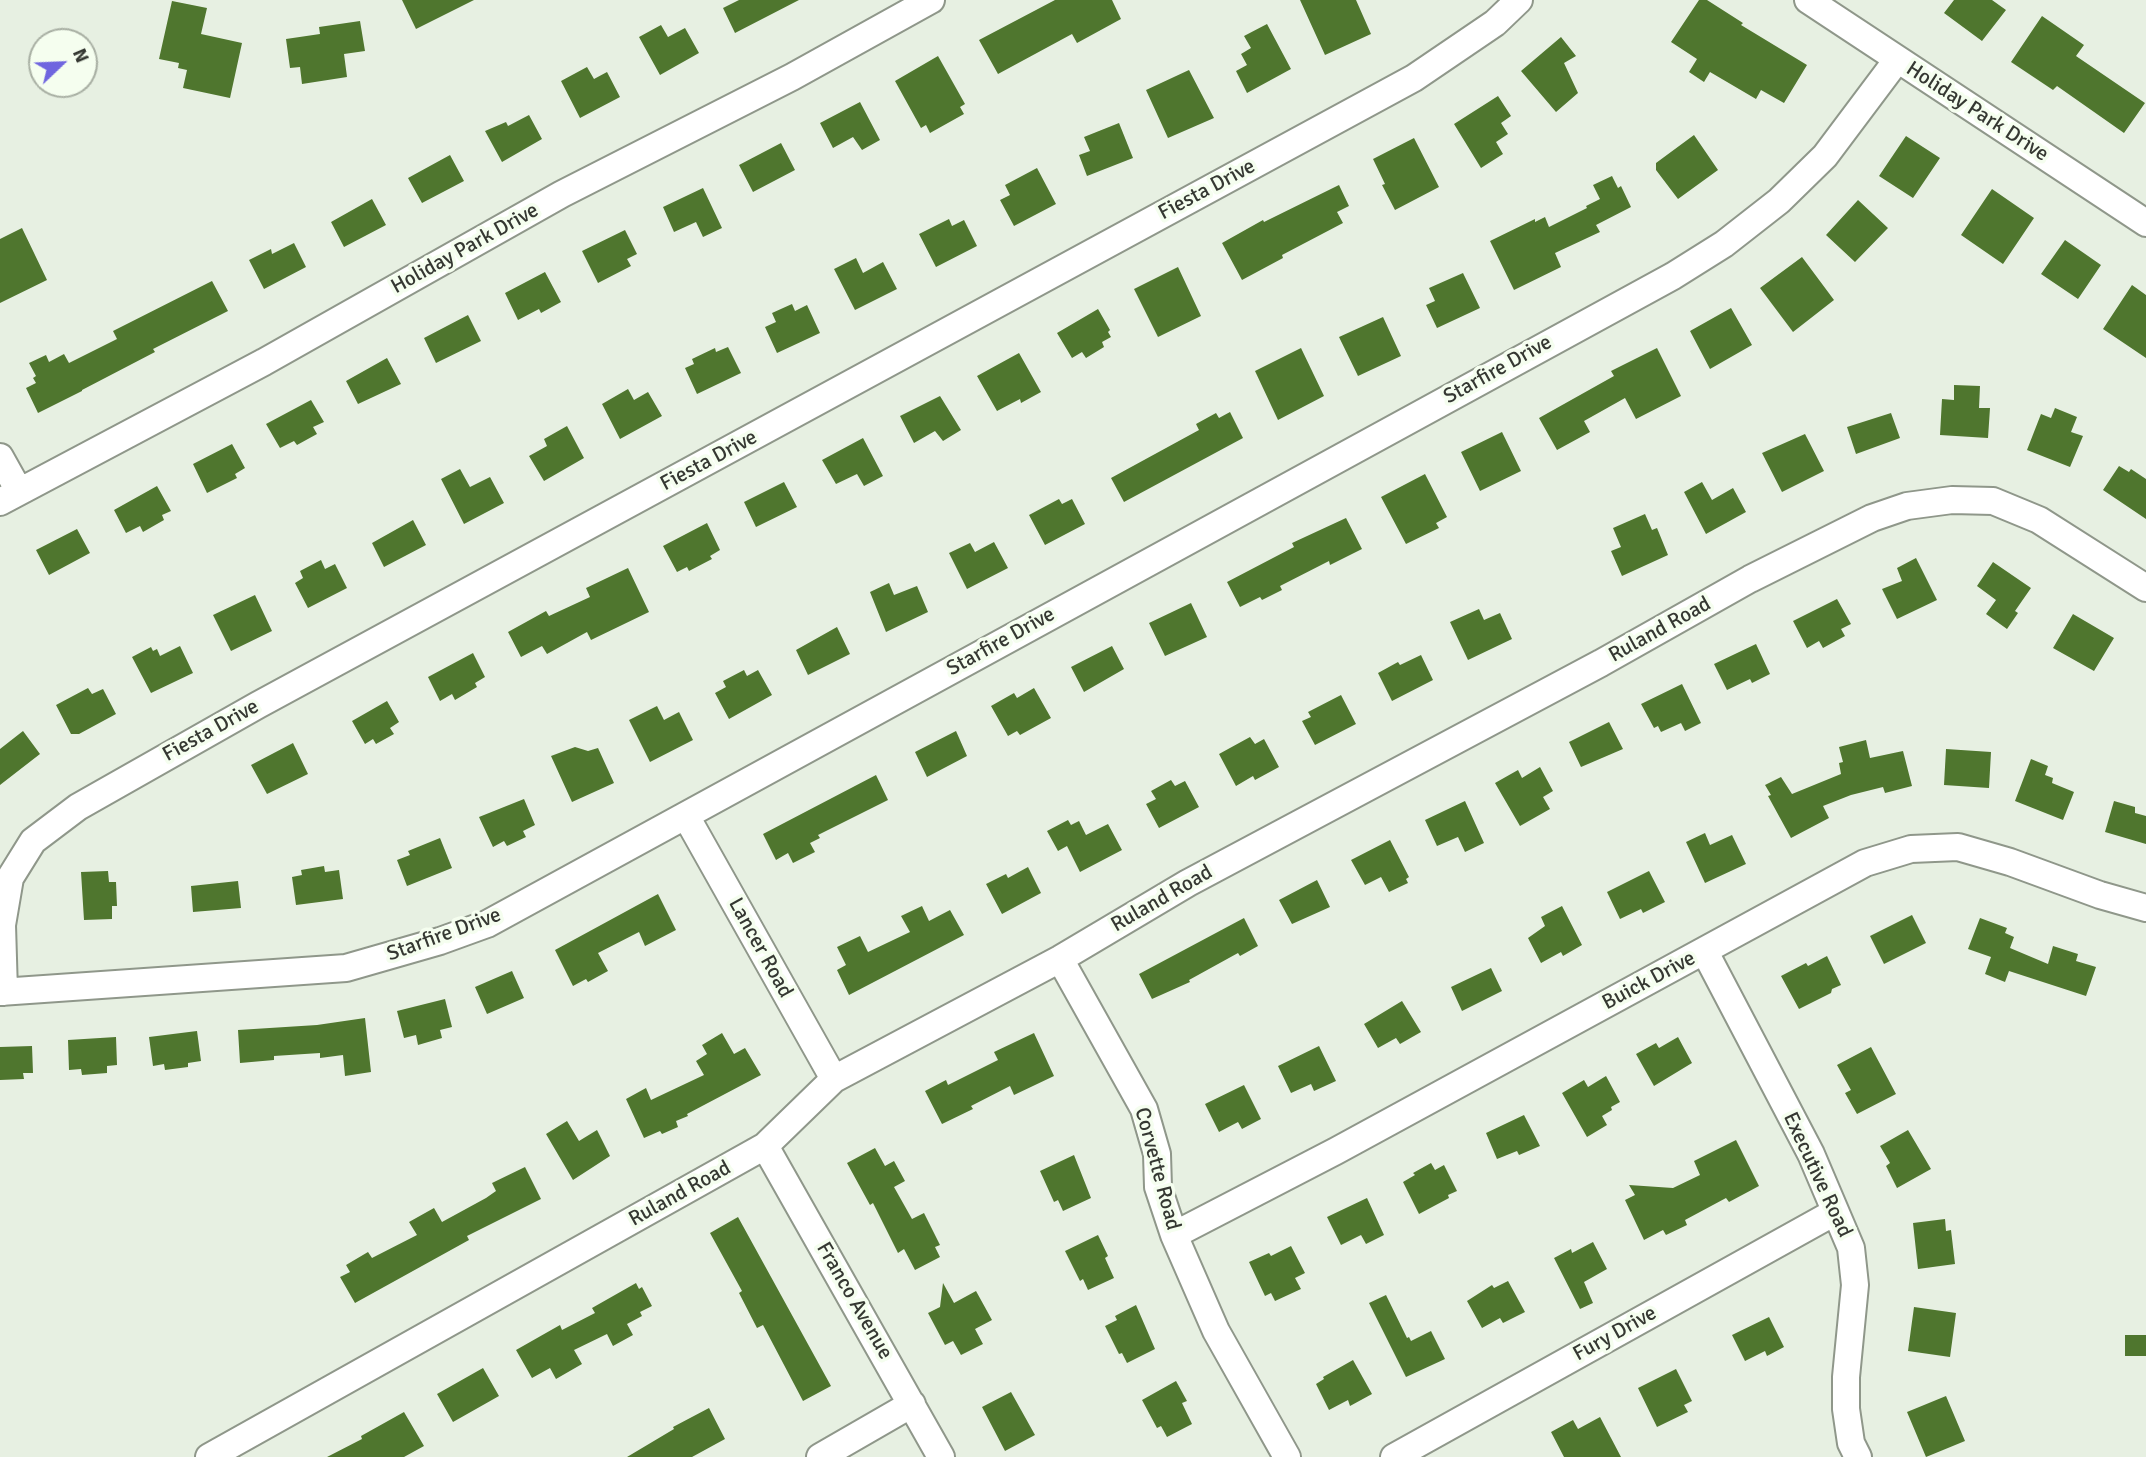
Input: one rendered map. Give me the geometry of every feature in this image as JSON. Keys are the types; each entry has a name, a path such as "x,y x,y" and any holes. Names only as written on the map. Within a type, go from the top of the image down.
{"street":[{"name":"Holiday Park Drive","path":"10,496 264,362 562,194 792,77 931,0"},
{"name":"Fiesta Drive","path":"2,992 2,925 10,878 33,841 78,807 246,712 1414,78 1495,23 1519,0"},
{"name":"Holiday Park Drive","path":"1808,0 2146,223"},
{"name":"Starfire Drive","path":"2,992 346,968 440,941 487,924 1673,276 1724,244 1779,201 1825,156 1897,60"},
{"path":"0,457 10,496"},
{"name":"Ruland Road","path":"209,1457 765,1146 834,1079 1059,959 1212,870 1601,663 1750,579 1872,517 1907,506 1952,500 1993,501 2039,520 2146,588"},
{"name":"Lancer Road","path":"686,816 834,1079"},
{"name":"Buick Drive","path":"1174,1235 1336,1151 1865,863 1911,849 1958,847 2146,908"},
{"name":"Executive Road","path":"1705,952 1811,1154 1851,1248 1854,1284 1846,1409 1851,1443 1858,1457"},
{"name":"Corvette Road","path":"1059,959 1143,1109 1157,1154 1158,1187 1174,1235 1216,1331 1287,1457"},
{"name":"Franco Avenue","path":"765,1146 942,1457"},
{"name":"Fury Drive","path":"1394,1457 1835,1212"},
{"path":"820,1457 912,1404"}],"building":[{"path":"402,0 474,0 416,29"},
{"path":"739,0 799,0 735,33 723,8"},
{"path":"1055,0 1112,0 1121,19 1077,43 1072,34 998,74 979,40"},
{"path":"1300,0 1356,0 1371,34 1325,55"},
{"path":"1699,0 1707,0 1743,23 1741,25 1807,65 1784,103 1761,90 1756,99 1710,72 1704,82 1689,72 1697,59 1671,42"},
{"path":"1954,0 1992,0 2006,10 1982,41 1944,13"},
{"path":"172,1 207,8 201,34 242,43 230,98 183,88 187,70 178,68 179,63 159,59"},
{"path":"2042,16 2084,45 2076,56 2145,103 2124,133 2057,86 2053,90 2011,62"},
{"path":"360,21 365,51 344,54 347,77 302,84 300,67 290,68 286,39 320,34 319,27"},
{"path":"1267,24 1291,69 1247,93 1236,71 1247,65 1241,54 1251,48 1244,36"},
{"path":"661,25 668,37 685,28 699,53 660,75 639,37"},
{"path":"1561,37 1576,56 1564,63 1578,93 1556,112 1521,71"},
{"path":"938,56 965,104 960,107 964,114 930,133 926,125 921,128 895,81"},
{"path":"587,67 594,79 607,72 620,97 580,118 561,81"},
{"path":"1189,70 1214,118 1168,138 1146,90"},
{"path":"1498,96 1511,116 1501,123 1508,134 1496,142 1503,154 1481,168 1454,124"},
{"path":"860,102 880,140 862,150 853,137 833,148 820,123"},
{"path":"529,115 542,139 502,162 485,131 506,122 508,126"},
{"path":"1119,123 1133,158 1087,176 1079,155 1090,151 1084,137"},
{"path":"1694,135 1718,170 1678,199 1656,170 1656,163"},
{"path":"1906,136 1940,158 1913,198 1879,176"},
{"path":"1414,138 1439,187 1395,210 1373,159"},
{"path":"781,143 795,170 753,192 739,165"},
{"path":"450,155 464,181 422,203 408,178"},
{"path":"1037,168 1056,204 1014,226 1000,200 1010,195 1005,185"},
{"path":"1612,176 1618,188 1621,186 1631,207 1596,225 1600,232 1555,253 1561,267 1514,290 1490,241 1535,219 1535,222 1545,217 1549,227 1587,208 1586,206 1600,199 1593,185"},
{"path":"1339,185 1349,206 1337,212 1343,223 1282,255 1283,258 1242,280 1222,243 1263,220 1264,222"},
{"path":"703,188 722,228 703,237 696,222 674,232 663,207"},
{"path":"1992,189 2034,218 2003,264 1961,235"},
{"path":"372,199 386,225 344,247 331,222"},
{"path":"1858,200 1888,228 1855,262 1826,235"},
{"path":"949,219 952,226 964,220 977,246 936,267 919,234"},
{"path":"22,228 47,280 0,303 0,239"},
{"path":"625,230 637,254 627,259 631,266 598,283 582,251"},
{"path":"2065,240 2101,265 2078,299 2041,274"},
{"path":"294,243 306,267 264,289 249,260 271,249 272,254"},
{"path":"1802,257 1834,300 1793,332 1760,288"},
{"path":"856,258 863,273 883,262 897,289 855,310 834,269"},
{"path":"1178,267 1201,316 1158,337 1134,289"},
{"path":"545,272 561,302 541,313 539,309 518,320 505,293"},
{"path":"1463,273 1480,308 1437,328 1426,305 1435,301 1429,288"},
{"path":"212,281 228,311 38,413 26,388 36,383 33,378 36,376 29,363 46,355 49,362 64,354 69,363 117,339 113,331"},
{"path":"2132,285 2146,295 2146,358 2103,329"},
{"path":"792,304 795,311 807,305 820,333 777,353 765,327 776,322 772,313"},
{"path":"1731,308 1752,345 1710,369 1690,331"},
{"path":"1098,309 1111,337 1102,342 1104,347 1086,358 1082,352 1072,358 1057,333"},
{"path":"468,315 481,341 436,363 424,338"},
{"path":"1383,317 1401,356 1358,376 1339,337"},
{"path":"728,347 741,373 697,394 685,368 694,364 692,359 715,348 716,352"},
{"path":"1301,348 1324,396 1278,420 1255,371"},
{"path":"1657,348 1681,396 1636,419 1625,398 1584,421 1590,432 1557,450 1539,418 1614,376 1611,371"},
{"path":"1019,353 1041,392 1021,403 1020,399 997,411 977,376"},
{"path":"387,358 401,384 358,404 346,381"},
{"path":"1954,385 1980,386 1979,408 1990,408 1988,438 1940,435 1942,399 1954,400"},
{"path":"628,389 634,400 648,392 662,416 620,439 602,404"},
{"path":"940,396 961,430 943,441 935,431 914,443 900,416"},
{"path":"311,400 324,422 313,427 317,434 297,445 294,441 280,448 266,424"},
{"path":"2055,408 2077,417 2071,432 2083,436 2070,467 2027,450 2041,414 2051,418"},
{"path":"1230,412 1243,438 1124,502 1111,478 1199,430 1196,424 1216,413 1219,418"},
{"path":"1891,413 1900,438 1856,454 1847,427"},
{"path":"567,426 584,458 544,481 529,456 547,446 544,439"},
{"path":"1502,432 1521,471 1480,491 1461,452"},
{"path":"1805,434 1824,471 1782,492 1762,453"},
{"path":"863,438 883,476 864,486 857,474 836,484 822,460"},
{"path":"232,444 245,468 235,474 237,478 207,493 193,464"},
{"path":"2119,466 2129,472 2131,469 2146,479 2146,519 2103,490"},
{"path":"460,469 470,487 490,477 504,503 464,524 441,479"},
{"path":"1425,474 1447,517 1436,523 1439,528 1406,544 1381,497"},
{"path":"784,482 797,507 756,527 744,502"},
{"path":"1702,482 1712,500 1733,488 1746,512 1706,534 1684,492"},
{"path":"157,486 171,511 162,515 164,520 143,532 140,526 126,533 114,510"},
{"path":"1059,499 1062,504 1072,499 1085,524 1045,545 1029,515"},
{"path":"1645,514 1652,530 1657,528 1668,555 1622,576 1611,551 1621,547 1613,528"},
{"path":"1346,518 1362,549 1330,565 1329,561 1280,586 1282,590 1240,607 1227,582 1294,547 1292,543"},
{"path":"413,520 426,545 384,567 372,543"},
{"path":"707,523 720,550 710,556 712,559 689,571 687,567 677,572 663,546"},
{"path":"77,529 90,553 49,575 36,550"},
{"path":"994,542 1008,568 967,589 949,553 970,543 975,552"},
{"path":"1916,558 1937,600 1897,619 1882,589 1902,581 1897,568"},
{"path":"321,560 325,569 335,564 347,588 308,608 295,583 303,578 300,571"},
{"path":"1993,562 2031,588 2015,611 2018,613 2007,629 1986,614 1996,600 1977,586"},
{"path":"628,568 649,612 591,640 587,632 547,654 542,646 521,657 508,632 546,611 549,616 590,597 586,588"},
{"path":"889,583 894,595 917,586 928,612 886,632 870,592"},
{"path":"255,595 272,631 231,651 213,615"},
{"path":"1837,599 1851,624 1841,629 1845,636 1823,648 1819,641 1807,648 1793,621"},
{"path":"1191,603 1207,637 1165,656 1149,623"},
{"path":"1479,609 1484,620 1500,613 1512,639 1468,660 1450,622"},
{"path":"2073,614 2114,638 2094,671 2053,648"},
{"path":"837,627 850,654 808,675 796,650"},
{"path":"1756,644 1770,674 1752,683 1750,679 1727,690 1714,664"},
{"path":"180,646 193,673 151,693 132,657 151,647 153,651 157,649 160,656"},
{"path":"1112,646 1124,669 1084,692 1071,667"},
{"path":"473,653 485,677 475,683 477,687 455,700 452,694 440,701 428,677"},
{"path":"1421,655 1433,680 1392,701 1378,673 1398,662 1400,665"},
{"path":"744,670 747,676 758,670 772,695 729,719 715,693 726,687 723,681"},
{"path":"1682,684 1701,723 1685,731 1681,723 1661,732 1658,726 1654,728 1641,704"},
{"path":"88,688 92,694 103,689 116,714 79,734 71,734 56,705"},
{"path":"1034,688 1051,718 1020,735 1017,731 1008,736 991,706 1014,693 1017,698"},
{"path":"1341,695 1356,724 1315,745 1302,721 1311,717 1308,712"},
{"path":"387,701 399,722 390,728 394,734 376,744 373,739 365,744 352,721"},
{"path":"657,706 664,720 679,712 693,740 650,762 629,720"},
{"path":"1609,722 1623,749 1581,767 1569,742"},
{"path":"23,731 40,754 0,785 0,749"},
{"path":"956,731 967,756 927,777 915,752"},
{"path":"1250,737 1255,744 1264,739 1279,767 1255,780 1253,776 1236,786 1219,754"},
{"path":"1866,740 1870,758 1903,751 1912,786 1885,793 1883,787 1823,806 1829,818 1791,838 1768,796 1771,795 1765,785 1781,777 1792,794 1841,774 1839,763 1843,762 1839,747"},
{"path":"293,743 308,774 267,794 251,765"},
{"path":"575,747 588,751 598,748 614,783 572,802 551,756"},
{"path":"1946,749 1991,752 1989,788 1944,785"},
{"path":"2031,759 2048,766 2045,775 2053,778 2052,783 2074,792 2063,820 2015,801"},
{"path":"1540,767 1553,791 1543,797 1550,809 1520,826 1495,783 1518,770 1522,778"},
{"path":"876,775 888,800 818,835 820,838 810,843 815,852 793,863 788,853 776,860 763,834"},
{"path":"1171,780 1175,786 1185,781 1199,807 1159,828 1146,804 1156,799 1151,791"},
{"path":"524,799 535,825 523,831 526,837 507,846 504,841 493,847 479,817"},
{"path":"1465,801 1484,843 1465,852 1458,837 1437,846 1425,820"},
{"path":"2114,801 2135,807 2135,813 2146,816 2146,844 2105,832"},
{"path":"1068,820 1071,825 1079,821 1086,835 1108,824 1122,850 1080,872 1067,846 1058,851 1047,831"},
{"path":"1705,833 1710,845 1732,835 1746,864 1705,883 1686,842"},
{"path":"440,838 452,868 407,886 397,860 410,855 408,851"},
{"path":"1390,840 1409,877 1406,879 1408,883 1389,892 1381,877 1365,885 1351,860"},
{"path":"324,866 325,872 339,870 343,899 296,905 292,877 302,875 301,870"},
{"path":"1028,867 1041,893 1002,914 986,884 1006,874 1008,878"},
{"path":"108,871 109,882 116,882 117,906 112,906 112,919 84,920 81,872"},
{"path":"1649,871 1665,902 1643,913 1641,909 1620,919 1607,892"},
{"path":"1317,880 1330,907 1292,924 1279,900"},
{"path":"238,881 241,908 193,912 191,886"},
{"path":"658,894 676,930 645,946 639,932 598,953 608,971 588,982 586,979 573,986 555,950"},
{"path":"922,906 929,921 950,910 964,935 849,995 837,970 846,965 837,947 860,936 868,952 910,932 901,916"},
{"path":"1562,906 1582,945 1563,956 1561,952 1541,963 1528,938 1545,926 1541,917"},
{"path":"1912,915 1926,943 1884,964 1870,936"},
{"path":"1244,918 1258,946 1240,956 1238,953 1189,980 1190,982 1152,999 1139,974"},
{"path":"1980,918 2007,928 2005,933 2014,937 2010,948 2048,964 2053,946 2078,954 2076,961 2096,967 2086,996 2009,971 2005,982 1985,974 1991,957 1968,949"},
{"path":"1827,956 1841,985 1799,1009 1781,976"},
{"path":"1491,968 1502,991 1462,1011 1451,987"},
{"path":"512,971 524,998 487,1014 475,987"},
{"path":"445,999 452,1027 440,1030 442,1038 418,1045 416,1035 404,1038 397,1011"},
{"path":"1402,1001 1421,1032 1400,1044 1396,1038 1378,1048 1364,1024"},
{"path":"365,1018 371,1072 345,1076 343,1055 320,1058 320,1053 274,1056 274,1060 240,1063 238,1030 317,1025"},
{"path":"197,1031 201,1061 188,1063 188,1067 165,1070 164,1064 153,1066 149,1037"},
{"path":"722,1033 734,1054 745,1048 761,1075 687,1114 688,1116 676,1121 678,1127 644,1138 626,1099 646,1088 651,1100 704,1075 696,1061 707,1054 702,1045"},
{"path":"1034,1033 1054,1076 1014,1095 1010,1086 942,1124 925,1091 946,1080 948,1085 998,1060 994,1052"},
{"path":"116,1037 117,1065 107,1066 107,1073 82,1075 81,1069 69,1070 68,1040"},
{"path":"1678,1037 1692,1063 1654,1086 1636,1054 1656,1043 1659,1048"},
{"path":"32,1046 33,1073 23,1073 24,1079 0,1080 0,1047"},
{"path":"1319,1046 1336,1081 1314,1091 1311,1084 1291,1093 1278,1066"},
{"path":"1871,1047 1896,1094 1857,1114 1845,1093 1851,1090 1837,1065"},
{"path":"1606,1076 1620,1102 1602,1116 1607,1125 1587,1137 1562,1093 1584,1080 1588,1087"},
{"path":"1244,1085 1261,1119 1242,1129 1238,1122 1219,1132 1205,1104"},
{"path":"1524,1115 1540,1146 1519,1155 1517,1151 1497,1159 1486,1133"},
{"path":"567,1121 579,1141 597,1130 610,1156 573,1180 546,1134"},
{"path":"1908,1130 1931,1169 1897,1188 1886,1166 1890,1163 1880,1146"},
{"path":"1736,1140 1759,1186 1729,1202 1726,1198 1685,1220 1687,1225 1666,1235 1663,1230 1644,1240 1625,1200 1635,1195 1629,1185 1673,1188 1700,1175 1694,1161"},
{"path":"875,1148 885,1166 894,1161 905,1181 894,1187 912,1219 924,1213 940,1245 935,1247 940,1257 915,1270 904,1249 898,1253 873,1203 870,1205 847,1163"},
{"path":"1074,1155 1091,1198 1063,1211 1058,1200 1054,1202 1040,1171"},
{"path":"1431,1163 1435,1170 1444,1165 1457,1191 1419,1214 1403,1182"},
{"path":"525,1167 541,1199 467,1236 469,1240 355,1303 340,1277 350,1272 346,1265 368,1252 372,1258 417,1235 409,1222 434,1208 442,1222 486,1198 496,1191 492,1183"},
{"path":"1367,1198 1384,1235 1366,1244 1361,1235 1341,1245 1327,1217"},
{"path":"738,1217 831,1386 803,1401 763,1325 757,1328 739,1293 742,1291 710,1233"},
{"path":"1945,1219 1946,1231 1951,1230 1955,1264 1918,1269 1913,1223"},
{"path":"1098,1235 1114,1278 1088,1290 1083,1279 1080,1281 1065,1251"},
{"path":"1593,1242 1607,1269 1584,1282 1593,1303 1580,1309 1554,1258 1571,1249 1572,1253"},
{"path":"1291,1246 1305,1273 1295,1278 1301,1289 1275,1301 1271,1293 1265,1296 1249,1262 1269,1253 1271,1256"},
{"path":"1508,1281 1525,1312 1503,1323 1500,1318 1482,1328 1467,1301 1492,1285 1494,1288"},
{"path":"636,1283 639,1289 642,1287 652,1306 640,1312 642,1316 627,1324 633,1335 613,1346 607,1334 574,1350 582,1364 556,1379 550,1368 532,1378 516,1350 560,1325 562,1330 595,1313 592,1308"},
{"path":"943,1283 954,1303 976,1291 992,1320 975,1329 983,1344 961,1355 953,1341 945,1345 928,1313 940,1307"},
{"path":"1386,1295 1407,1338 1411,1341 1431,1331 1445,1359 1406,1377 1369,1303"},
{"path":"1136,1305 1155,1349 1127,1363 1122,1353 1119,1354 1105,1326 1117,1320 1115,1316"},
{"path":"1914,1307 1956,1313 1950,1357 1908,1351"},
{"path":"1769,1317 1784,1347 1767,1356 1765,1351 1745,1361 1732,1335"},
{"path":"2125,1335 2146,1335 2146,1356 2125,1356"},
{"path":"1353,1360 1372,1394 1350,1406 1348,1400 1329,1410 1316,1384"},
{"path":"483,1368 499,1396 453,1422 437,1394"},
{"path":"1676,1369 1692,1401 1684,1405 1688,1412 1657,1427 1638,1388"},
{"path":"1176,1381 1187,1401 1182,1403 1192,1424 1167,1437 1161,1426 1157,1428 1142,1400"},
{"path":"1011,1392 1035,1435 1005,1451 982,1407"},
{"path":"1946,1396 1965,1441 1926,1457 1907,1412"},
{"path":"709,1408 725,1439 692,1457 627,1457 674,1429 673,1427"},
{"path":"404,1412 424,1446 404,1457 327,1457 362,1439 361,1436"},
{"path":"1600,1417 1621,1457 1564,1457 1551,1432 1573,1420 1578,1429"}]}
